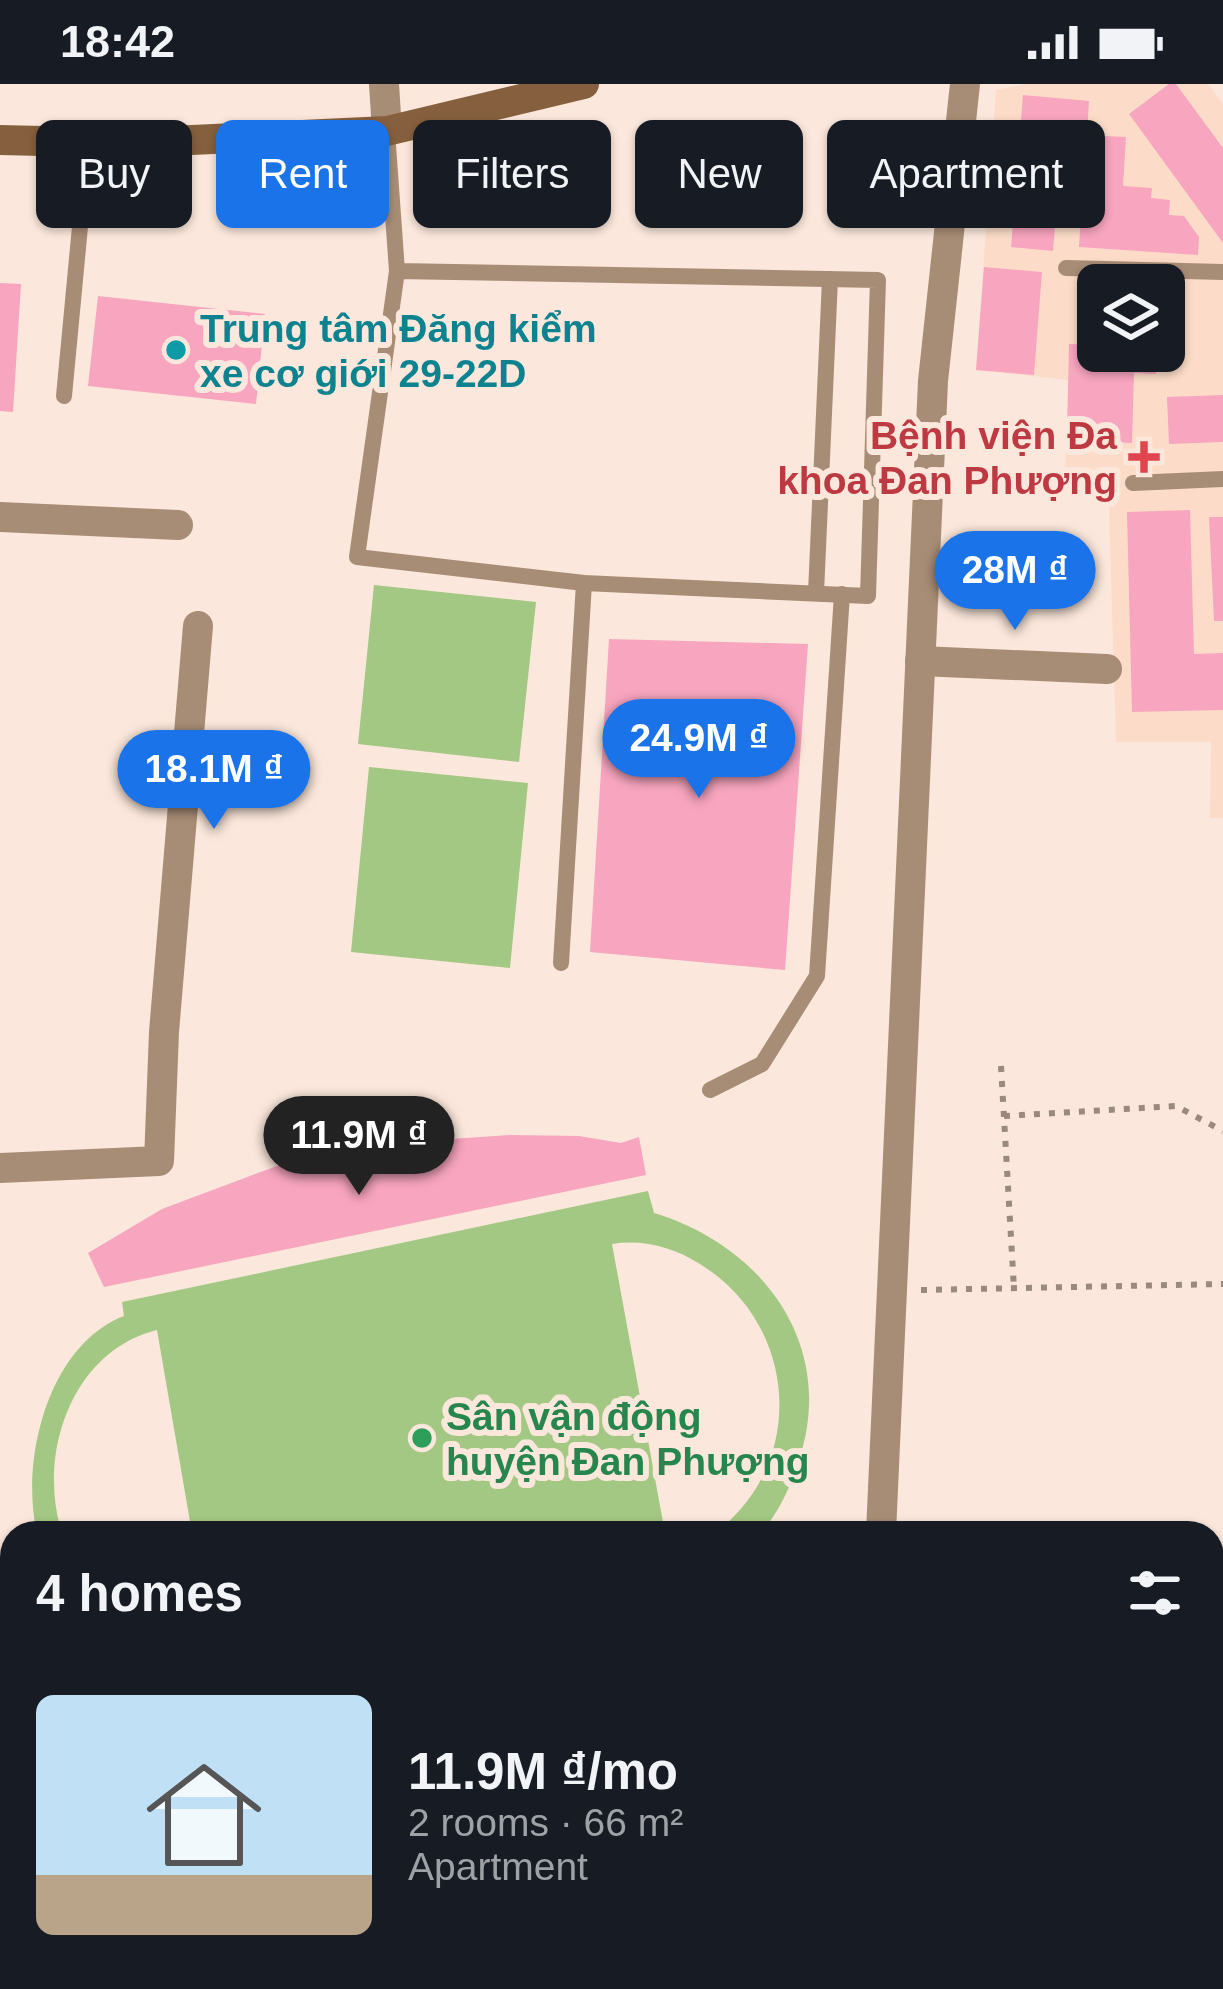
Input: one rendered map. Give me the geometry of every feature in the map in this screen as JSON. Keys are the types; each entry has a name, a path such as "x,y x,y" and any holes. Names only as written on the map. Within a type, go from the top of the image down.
{"main road":[{"path":"389,130 584,84"},
{"path":"0,140 36,141"}],"street":[{"path":"384,84 386,120"},
{"path":"882,1521 933,381 965,84"},
{"path":"0,517 178,525"},
{"path":"0,1168 159,1161 164,1032 199,626"},
{"path":"920,661 1107,669"}],"lane":[{"path":"389,158 397,271 357,557 584,583 868,596 878,280 397,271"},
{"path":"64,396 80,228"},
{"path":"1066,268 1223,272"},
{"path":"815,593 830,280"},
{"path":"1133,483 1223,479"},
{"path":"561,963 584,583"},
{"path":"710,1090 763,1064 817,976 842,594"}],"path":[{"path":"1000,1066 1014,1289"},
{"path":"1004,1116 1176,1106 1223,1131"},
{"path":"895,1290 1223,1284"}],"shaded area":[{"name":"Bệnh viện Đa khoa Đan Phượng","path":"1026,84 1208,84 1223,104 1223,818 1210,818 1211,742 1116,742 1108,475 1065,474 1068,380 976,370 986,228 1105,228 1105,120 994,120 996,90"}],"green space":[{"path":"374,585 536,602 519,762 358,744"},
{"path":"369,767 528,783 510,968 351,952"},
{"path":"648,1191 654,1213 728,1249 758,1275 782,1306 799,1340 808,1378 808,1418 792,1479 770,1521 727,1521 745,1504 766,1470 777,1433 779,1395 772,1357 757,1322 733,1290 700,1264 658,1246 612,1244 663,1521 190,1521 157,1330 127,1342 102,1360 83,1383 58,1440 54,1472 59,1521 35,1521 33,1473 46,1408 76,1352 124,1316 122,1302"}],"building":[{"path":"1169,84 1176,84 1223,148 1223,243 1129,114"},
{"path":"1023,95 1089,101 1088,120 1021,120"},
{"path":"1105,136 1126,137 1123,186 1152,188 1151,198 1170,200 1169,215 1184,216 1199,237 1198,255 1079,247 1080,228 1105,228"},
{"path":"1012,228 1055,228 1053,251 1011,247"},
{"path":"984,267 1042,272 1034,375 976,370"},
{"path":"0,283 21,284 13,412 0,411"},
{"name":"Trung tâm Đăng kiểm xe cơ giới 29-22D","path":"98,296 265,314 256,404 88,386"},
{"path":"1069,344 1077,344 1077,372 1156,372 1134,373 1132,443 1067,440"},
{"path":"1223,395 1223,442 1169,444 1167,397"},
{"path":"1190,510 1194,654 1223,653 1223,710 1132,712 1127,512"},
{"path":"1209,517 1223,517 1223,621 1214,621"},
{"path":"609,639 808,644 785,970 590,952"},
{"path":"510,1135 579,1136 621,1143 639,1137 646,1175 104,1287 88,1253 162,1209 346,1146"}],"place":[{"name":"Trung tâm Đăng kiểm xe cơ giới 29-22D","path":"176,350"},
{"name":"Bệnh viện Đa khoa Đan Phượng","path":"1144,457"},
{"name":"Sân vận động huyện Đan Phượng","path":"422,1438"}]}
